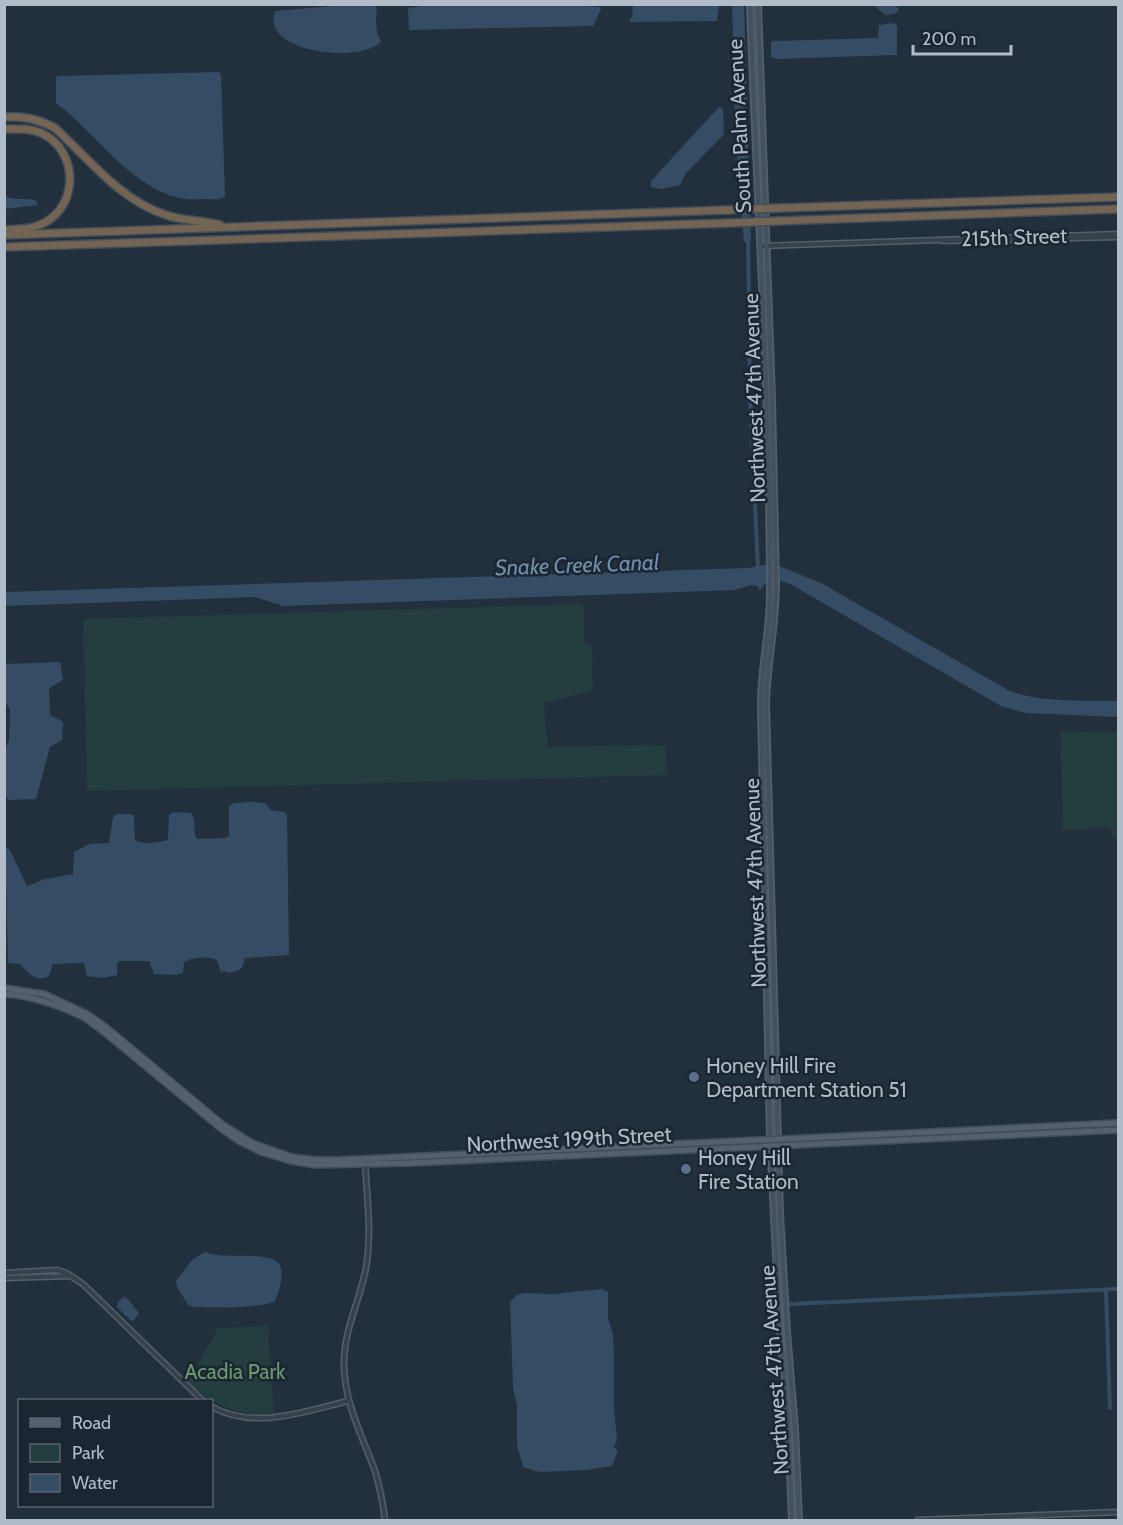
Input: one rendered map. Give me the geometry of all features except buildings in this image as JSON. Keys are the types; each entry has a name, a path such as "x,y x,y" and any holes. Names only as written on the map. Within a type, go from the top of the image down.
{"highway":[{"path":"4,117 26,117 45,122 115,186 140,204 176,218 228,227"},
{"path":"4,129 30,129 51,140 65,157 70,180 65,203 47,222 27,228 4,230"},
{"path":"4,235 1119,197"},
{"path":"4,247 1119,209"}],"main road":[{"name":"South Palm Avenue","path":"750,4 764,246"},
{"name":"South Palm Avenue","path":"758,4 764,246"},
{"name":"Northwest 47th Avenue","path":"764,246 772,563 776,611 766,704 775,1044 787,1332 797,1459 799,1521"},
{"name":"Northwest 47th Avenue","path":"773,584 761,699 765,900 770,1139 780,1332 788,1419 792,1521"},
{"path":"765,900 773,911"},
{"path":"767,954 774,948"},
{"path":"4,988 44,994 87,1014 222,1124 274,1154"},
{"path":"4,994 43,1000 85,1018 224,1131 250,1147 274,1154"},
{"path":"768,1035 775,1044"},
{"name":"Northwest 199th Street","path":"365,1161 1119,1123"},
{"name":"Northwest 199th Street","path":"274,1154 315,1160 365,1161 778,1146 1119,1130"},
{"path":"777,1258 784,1264"},
{"path":"788,1419 795,1428"},
{"path":"789,1451 797,1459"}],"street":[{"name":"215th Street","path":"764,246 1119,235"},
{"path":"365,1161 369,1244 363,1280 346,1338 344,1364 348,1401 356,1428 375,1471 385,1521"},
{"path":"4,1275 57,1270 72,1276 83,1284 200,1399"},
{"path":"213,1407 243,1418 264,1419 348,1401"},
{"path":"918,1521 1119,1512"}],"green space":[{"path":"583,604 585,641 587,644 592,644 593,690 544,703 548,747 665,746 668,775 87,791 83,619"},
{"path":"1060,731 1118,733 1118,838 1112,838 1111,828 1063,830"},
{"name":"Acadia Park","path":"268,1326 274,1413 250,1413 227,1408 207,1398 188,1382 218,1328"}],"water":[{"path":"438,4 550,4 600,7 601,9 593,26 409,30 408,8"},
{"path":"719,4 717,21 629,22 633,6"},
{"path":"732,5 744,5 751,241 744,242 736,144"},
{"path":"874,5 895,5 899,9 897,13 885,15"},
{"path":"333,6 375,6 377,30 381,41 372,48 356,52 317,51 298,46 283,37 274,26 275,11"},
{"path":"893,23 897,26 897,55 777,59 771,57 771,42 773,41 878,38 879,25"},
{"path":"219,72 221,75 225,196 218,199 183,199 145,183 114,158 56,103 56,77 58,76"},
{"path":"719,107 723,109 724,134 686,173 680,185 662,189 651,187 651,181"},
{"path":"5,196 37,201 37,205 5,209"},
{"name":"Snake Creek Canal","path":"764,565 779,566 821,583 1008,690 1047,699 1118,701 1118,717 1025,713 1001,706 792,585 781,581 766,582 760,591 757,586 752,585 735,590 283,606 256,597 5,606 5,592 748,568"},
{"path":"60,662 63,680 49,688 50,715 63,722 62,740 50,747 36,799 8,800 5,795 5,749 9,741 10,708 5,703 5,664"},
{"path":"234,803 265,803 271,810 284,812 287,815 289,955 245,958 242,968 227,973 227,971 221,972 217,960 196,958 184,962 183,973 177,975 154,974 149,961 120,961 117,963 117,975 103,978 87,976 84,963 53,964 49,976 36,978 20,964 8,963 5,847 10,850 27,886 45,879 73,874 74,852 89,844 109,843 113,817 117,814 134,816 135,840 143,843 168,840 169,814 175,812 191,813 197,839 226,838 229,835 229,806"},
{"path":"205,1252 216,1255 264,1257 276,1261 282,1274 275,1301 234,1307 189,1306 177,1287 176,1281 193,1259"},
{"path":"602,1289 608,1292 608,1319 613,1334 617,1440 614,1447 618,1451 612,1466 586,1470 540,1472 523,1467 517,1445 517,1406 513,1388 510,1302 517,1295 524,1293 554,1294"},
{"path":"124,1297 139,1313 133,1321 117,1307 118,1302"}],"waterway":[{"path":"748,238 750,382"},
{"path":"750,397 758,569"},
{"path":"791,1304 1118,1289"},
{"path":"1106,1290 1110,1408"}],"place":[{"name":"Honey Hill Fire Department Station 51","path":"694,1077"},
{"name":"Honey Hill Fire Station","path":"686,1169"}]}
